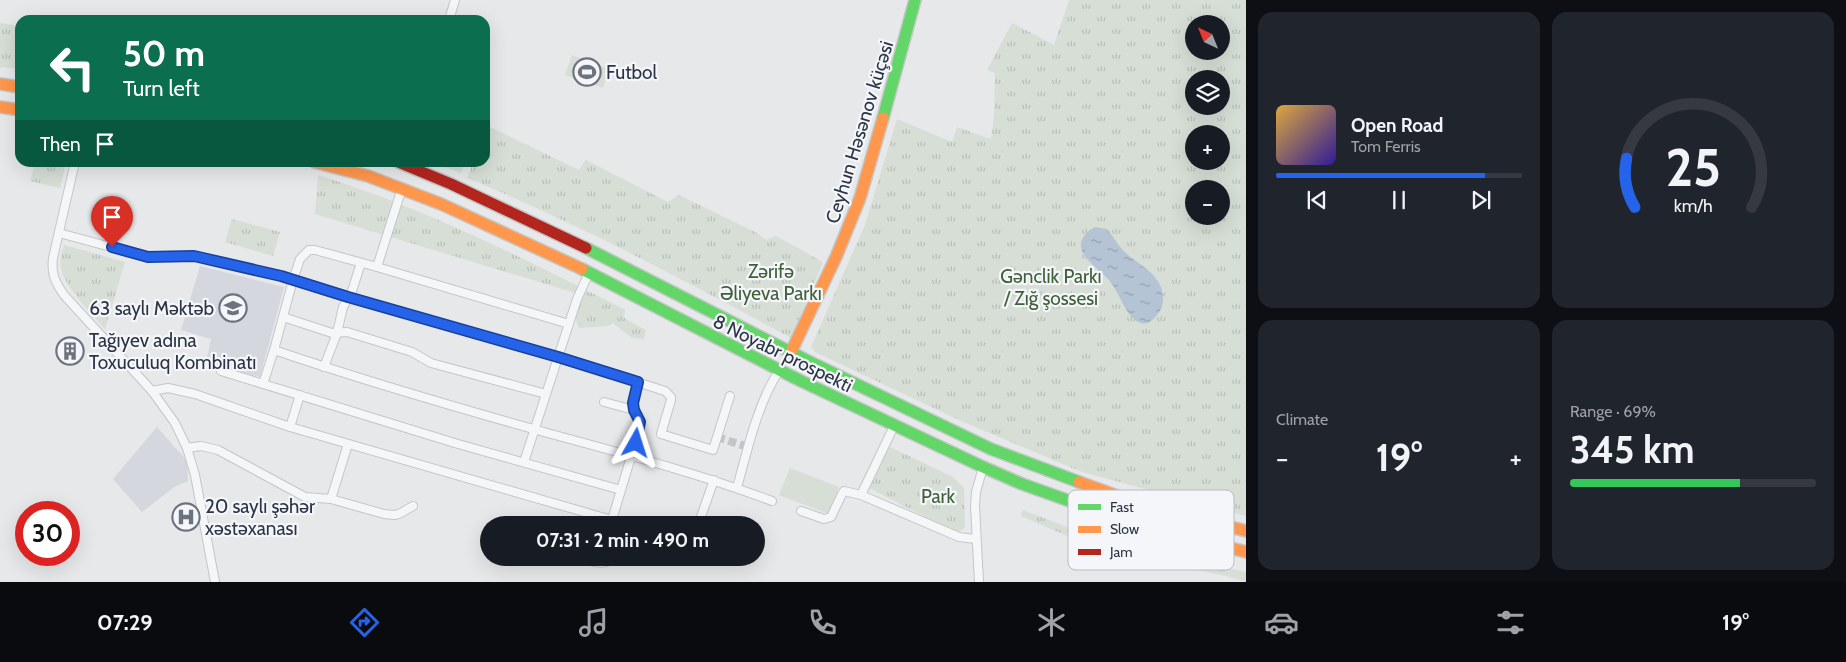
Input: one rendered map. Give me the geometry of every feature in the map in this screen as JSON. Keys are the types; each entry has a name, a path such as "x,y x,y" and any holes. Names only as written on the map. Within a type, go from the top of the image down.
{"main road":[{"name":"Ceyhun Həsənov küçəsi","path":"779,371 791,352 836,257 860,198 892,91 915,0"},
{"path":"0,84 15,87"},
{"path":"0,107 15,109"},
{"name":"8 Noyabr prospekti","path":"333,167 368,176 441,204 589,273 779,371 894,426 983,467 1068,500"},
{"name":"8 Noyabr prospekti","path":"410,167 452,184 580,245 904,409 1032,466 1100,490"}],"street":[{"path":"450,15 455,0"},
{"path":"75,167 52,267 53,278 58,287 152,391 175,423 187,448 195,475 215,582"},
{"path":"377,267 402,188"},
{"path":"59,233 148,257 194,256 293,280 638,382 664,392 671,397 661,434 713,450 730,396"},
{"path":"263,384 300,259 309,250 377,267 569,324"},
{"path":"324,367 337,333 343,307 352,291 361,263"},
{"path":"524,462 577,299 589,273"},
{"path":"283,317 332,333 348,332 412,352 431,363 546,394"},
{"path":"274,350 324,367 714,480 772,501"},
{"path":"221,371 458,444 620,490"},
{"path":"737,488 762,406 771,383 779,371"},
{"path":"613,516 632,456 640,422 633,403 638,382"},
{"path":"152,391 168,388 195,394 290,427 598,516"},
{"path":"290,427 300,395"},
{"path":"604,402 634,410"},
{"path":"861,495 894,426"},
{"path":"331,499 348,444"},
{"path":"187,448 201,446 218,450 297,494 309,498 331,499 384,514 399,514 413,506"},
{"path":"979,582 976,538 976,492 983,467"},
{"path":"701,516 714,480"},
{"path":"801,511 824,520 828,519 831,517 844,491 861,495 959,538 976,538"}],"shaded area":[{"name":"63 saylı Məktəb","path":"200,266 284,287 260,377 206,362 211,339 181,330"},
{"path":"157,427 187,461 188,481 174,487 142,512 113,479"}],"green space":[{"name":"Gənclik Parkı / Zığ şossesi","path":"1069,0 1246,0 1246,516 1234,513 1234,490 1149,490 1082,472 961,421 815,352 811,347 865,225 897,119 952,142 957,127 991,139 994,116 995,73 987,70 1012,23 1054,45"},
{"path":"0,23 15,25 15,68 0,68"},
{"name":"Futbol","path":"572,55 610,69 603,88 565,75"},
{"name":"Zərifə Əliyeva Parkı","path":"490,127 579,170 586,160 668,202 679,195 757,233 766,240 776,236 823,262 791,338 590,233 467,178 471,167 490,167"},
{"path":"34,167 65,167 60,188 30,181"},
{"path":"445,167 463,167 461,173"},
{"path":"318,175 358,188 436,219 588,291 625,310 624,318 646,330 644,339 632,338 613,323 608,326 579,328 575,317 582,295 315,214"},
{"path":"232,219 280,232 273,256 225,242"},
{"path":"64,245 125,262 105,329 81,302 65,279 61,269 61,255"},
{"name":"Park","path":"890,447 953,477 964,488 965,528 957,533 869,488"},
{"path":"790,468 839,487 829,514 779,495"},
{"path":"1023,510 1068,527 1068,536 1021,516"},
{"path":"1234,569 1246,572 1246,582 1197,570"}],"water":[{"path":"1095,227 1107,229 1123,250 1150,272 1159,283 1162,290 1162,305 1159,313 1150,322 1141,323 1132,317 1112,284 1089,262 1082,252 1081,244 1083,238"}],"tunnel":[{"path":"717,437 748,447"}],"traffic: fast":[{"path":"883,118 915,0"},
{"path":"586,248 808,361 991,449 1079,482"},
{"path":"582,269 799,380 983,467 1022,484 1068,500"}],"traffic: slow":[{"path":"0,84 15,86"},
{"path":"0,107 15,109"},
{"path":"791,352 836,257 860,198 883,118"},
{"path":"333,167 368,176 441,204 582,269"},
{"path":"1079,482 1101,490"},
{"path":"1234,528 1246,531"},
{"path":"1234,549 1246,552"}],"traffic: jam":[{"path":"410,167 451,184 586,248"}],"place":[{"name":"Futbol","path":"587,72"},
{"name":"63 saylı Məktəb","path":"233,308"},
{"name":"Tağıyev adına Toxuculuq Kombinatı","path":"70,351"},
{"name":"20 saylı şəhər xəstəxanası","path":"186,517"}],"route":[{"path":"112,247 148,257 194,256 281,276 638,382 633,403 640,422 636,443"}]}
